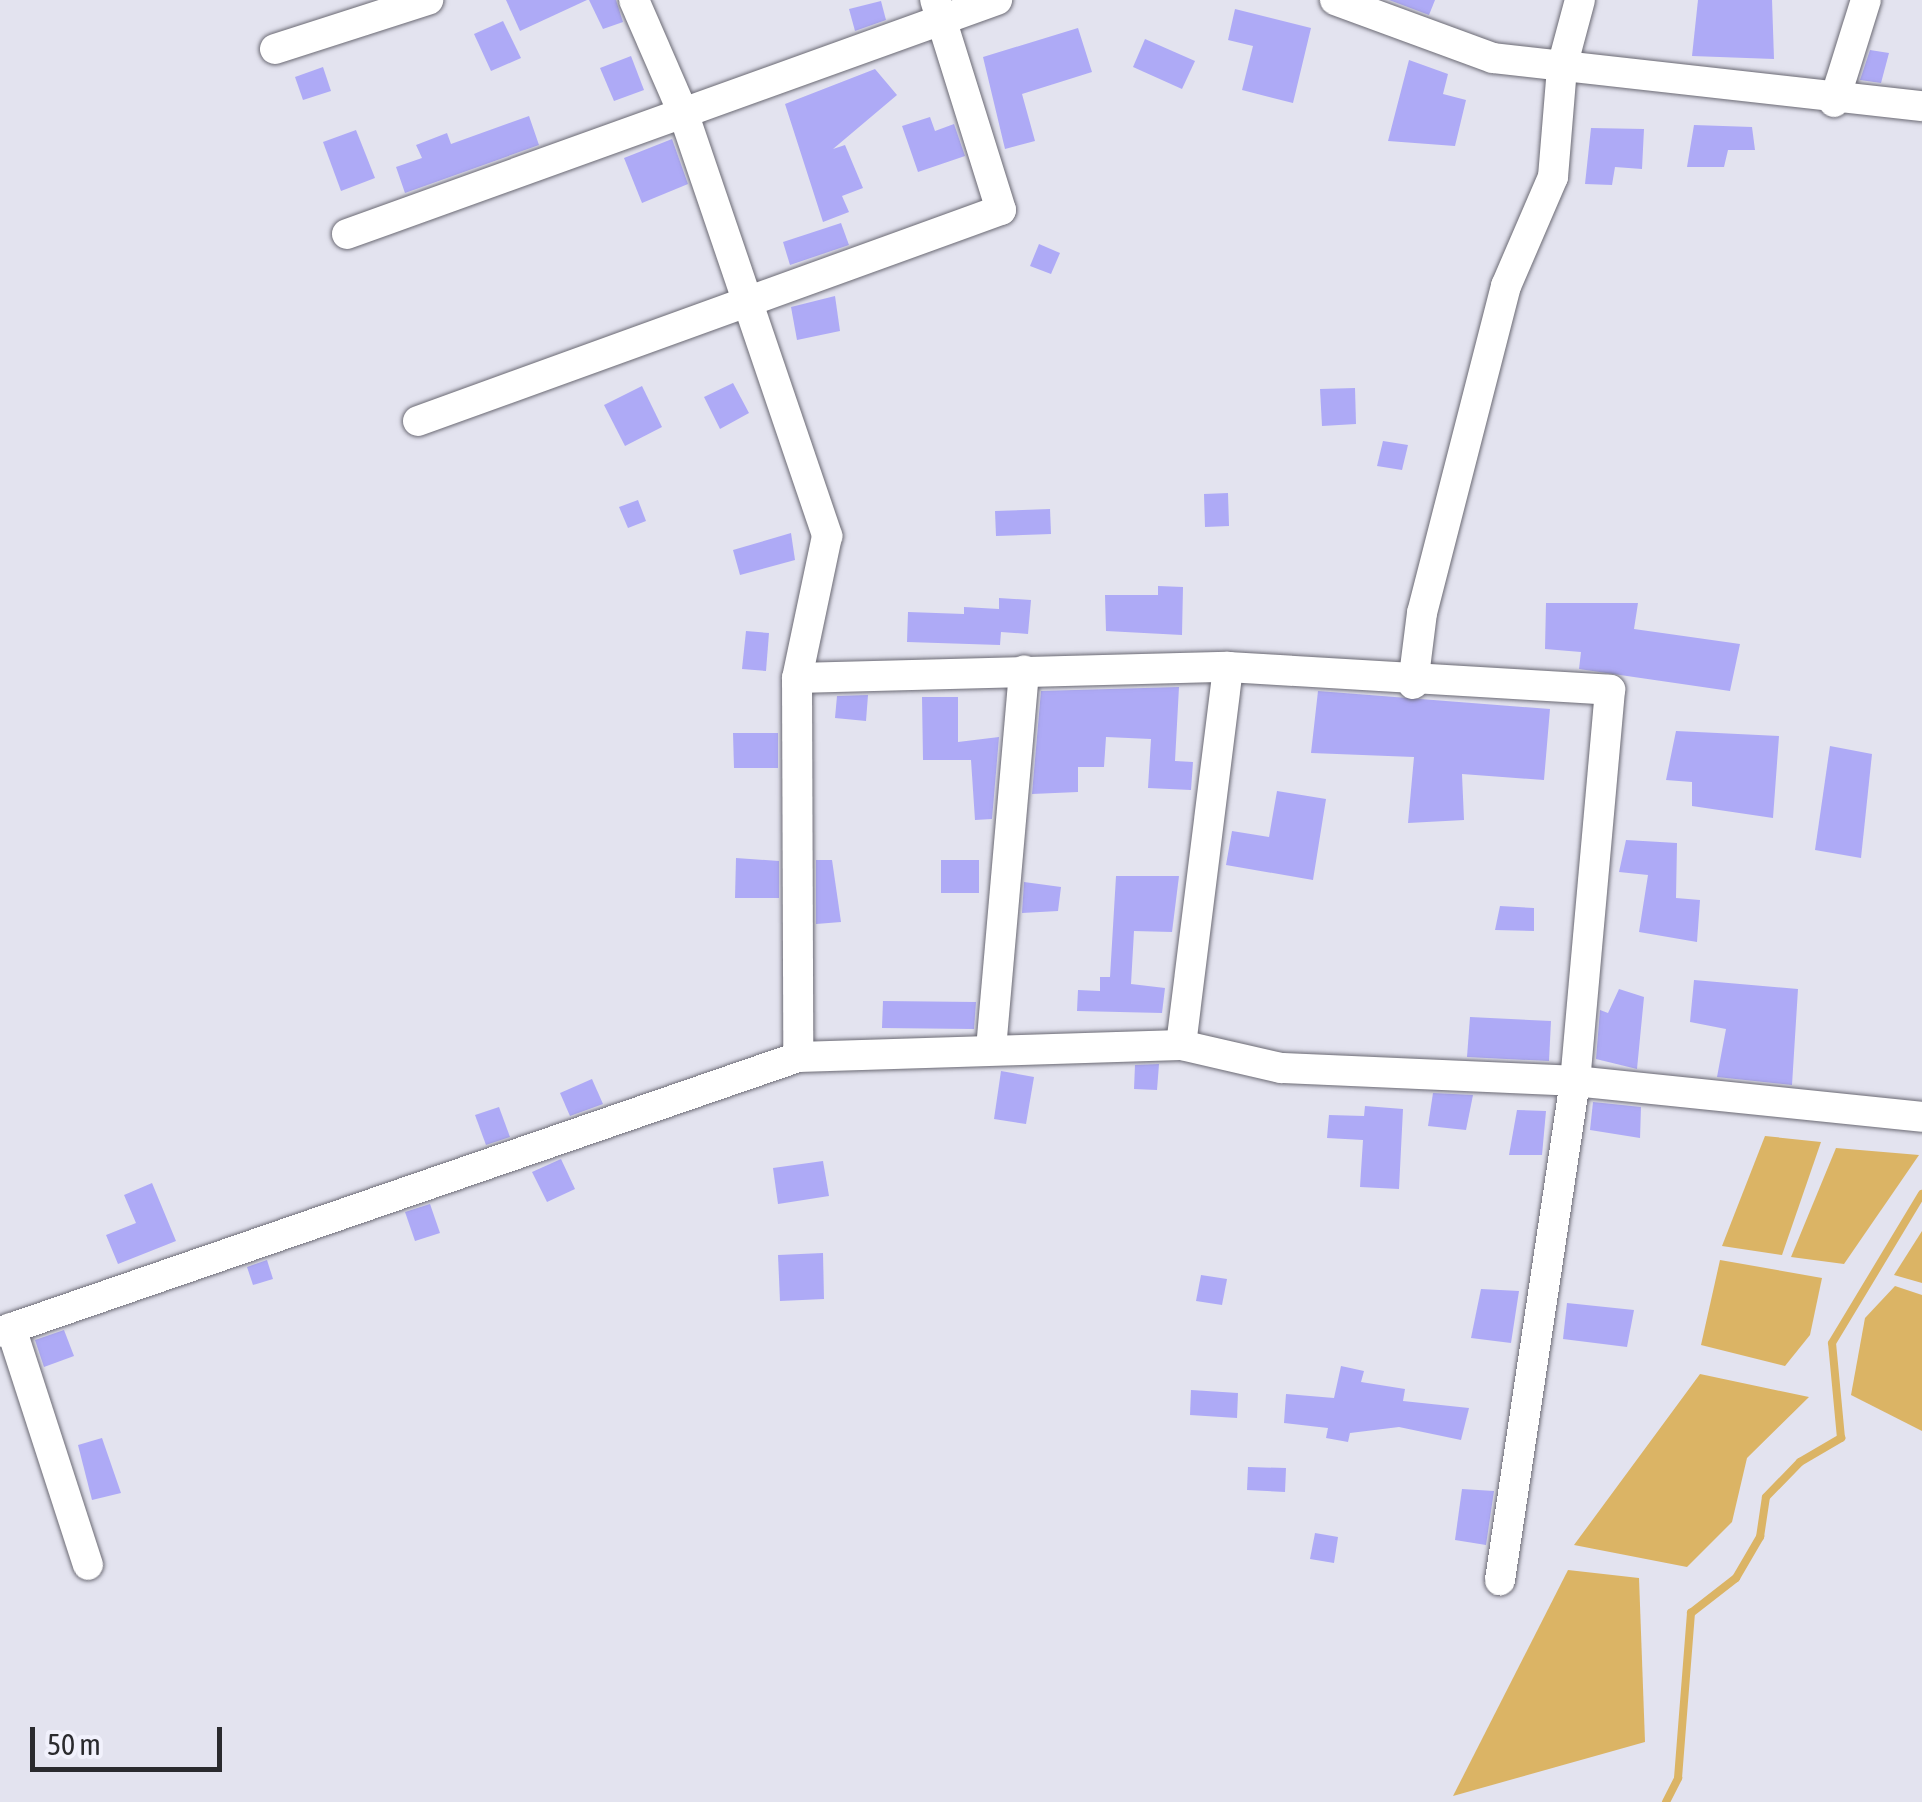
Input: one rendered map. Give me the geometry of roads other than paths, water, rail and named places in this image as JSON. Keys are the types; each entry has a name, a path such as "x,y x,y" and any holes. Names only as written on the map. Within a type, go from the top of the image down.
{"street":[{"path":"276,49 428,0"},
{"path":"634,0 684,115 827,536 798,678 798,1057"},
{"path":"347,234 684,115 938,11 997,0"},
{"path":"1335,0 1493,58 1834,102 1922,106"},
{"path":"1413,684 1422,613 1506,286 1554,177 1562,67 1580,0"},
{"path":"1834,102 1866,0"},
{"path":"418,421 1001,210 938,11"},
{"path":"798,678 1228,667 1413,684 1610,690 1575,1081 1500,1580"},
{"path":"1181,1045 1228,667"},
{"path":"991,1049 1024,670"},
{"path":"88,1566 6,1330 798,1057 1181,1045 1282,1068 1575,1081 1922,1117"}],"waterway":[{"path":"1666,1802 1678,1778 1691,1613 1736,1578 1760,1537 1766,1497 1800,1462 1841,1438 1832,1343 1922,1194"}]}
